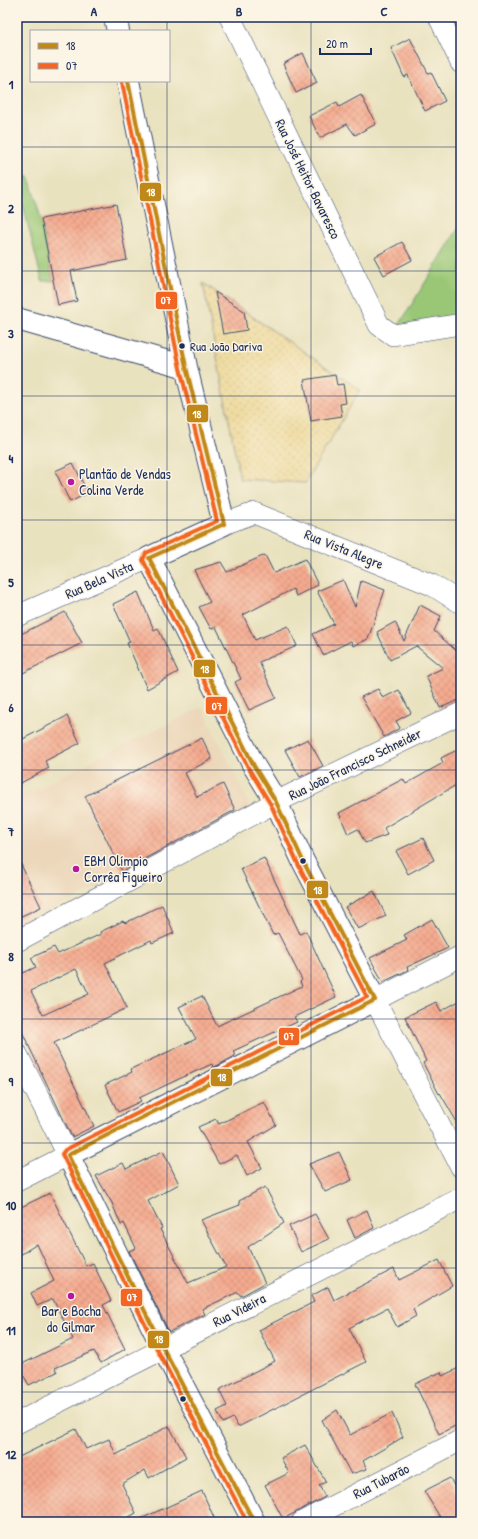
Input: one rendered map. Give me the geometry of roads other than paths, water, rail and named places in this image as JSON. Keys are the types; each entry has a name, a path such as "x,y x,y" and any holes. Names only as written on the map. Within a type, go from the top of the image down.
{"street":[{"path":"115,17 118,30"},
{"name":"Rua José Heitor Bavaresco","path":"230,17 379,326 393,335 461,324"},
{"path":"439,17 461,63"},
{"path":"128,82 186,367 224,524"},
{"path":"17,319 186,367"},
{"name":"Rua Vista Alegre","path":"224,524 254,514 432,584 461,603"},
{"name":"Rua Bela Vista","path":"17,616 224,524"},
{"path":"149,558 251,759 276,802 303,861 461,1167"},
{"name":"Rua João Francisco Schneider","path":"17,941 276,802 461,713"},
{"path":"17,1181 461,956"},
{"path":"17,1054 164,1348 254,1522"},
{"name":"Rua Videira","path":"17,1423 461,1198"},
{"name":"Rua Tubarão","path":"302,1522 461,1440"}],"place":[{"name":"Rua João Dariva","path":"182,346"},
{"name":"Plantão de Vendas Colina Verde","path":"71,482"},
{"name":"EBM Olímpio Corrêa Figueiro","path":"76,869"},
{"name":"Bar e Bocha do Gilmar","path":"71,1296"}]}
